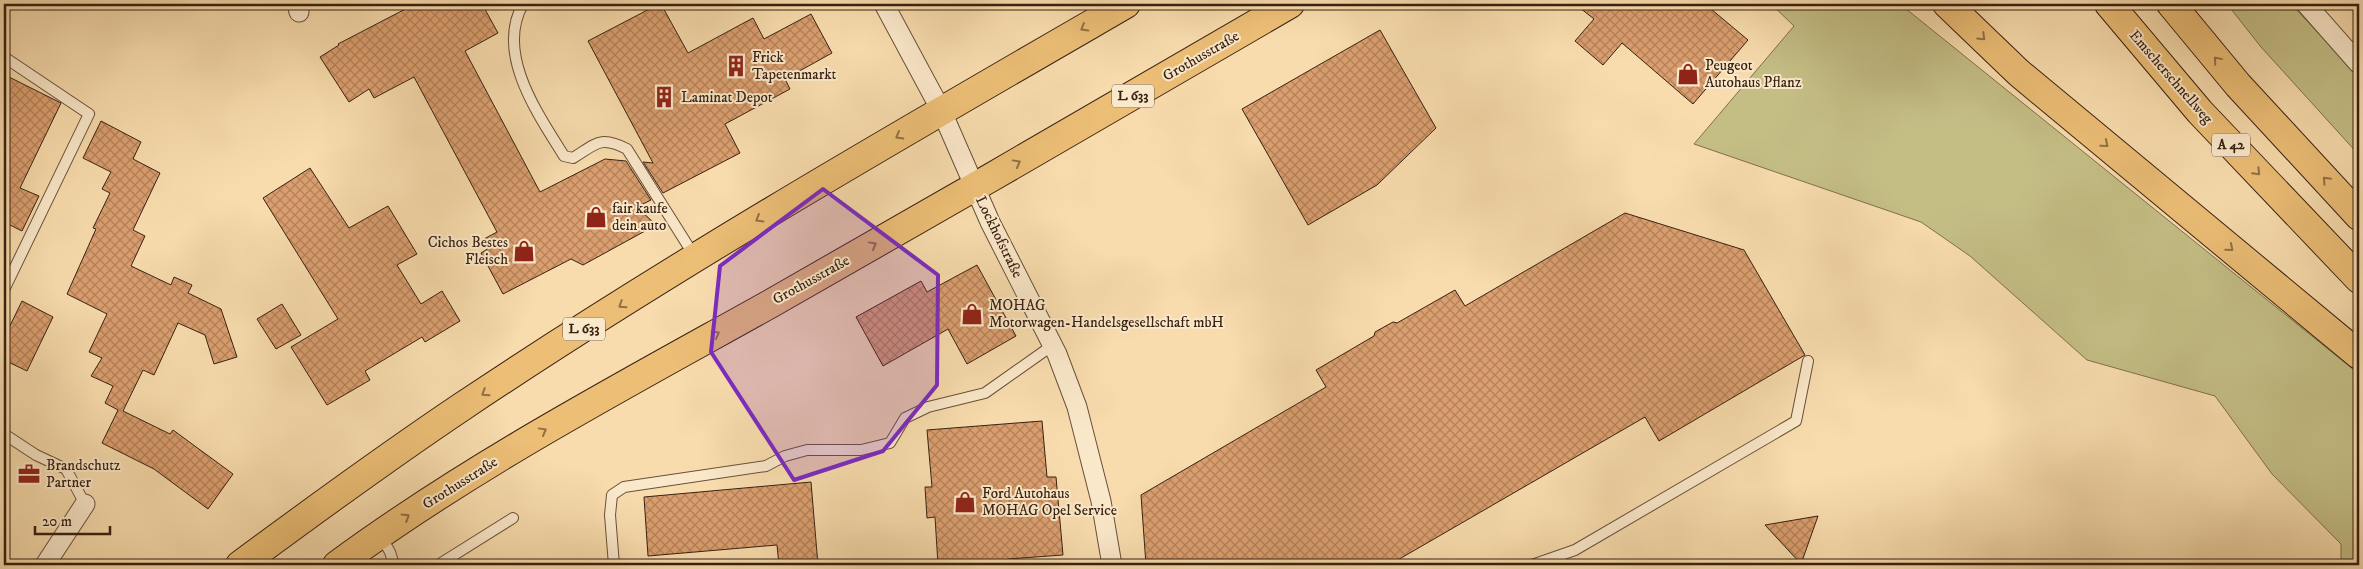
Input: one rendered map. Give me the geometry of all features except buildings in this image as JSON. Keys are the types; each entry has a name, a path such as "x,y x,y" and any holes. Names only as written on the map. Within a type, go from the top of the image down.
{"main road":[{"name":"L 633","path":"240,565 341,490 465,405 695,258 812,187 1126,4"},
{"name":"Grothusstraße","path":"337,565 379,534 530,439 974,187 1290,4"},
{"path":"1947,4 2019,73 2359,355"},
{"name":"Emscherschnellweg","path":"2109,4 2200,112 2359,279"},
{"path":"2171,4 2238,85 2359,216"}],"street":[{"name":"Lockhofstraße","path":"884,4 942,112 974,187 1053,346 1077,407 1101,501 1112,565"},
{"path":"2306,4 2359,64"},
{"path":"45,565 85,504"}],"lane":[{"path":"523,4 519,10 514,53 520,78 564,156 572,158 598,143 612,141 626,149 695,258"},
{"path":"4,57 89,114 4,290"},
{"path":"614,565 610,515 612,495 624,487 766,466 785,456 807,450 861,450 890,443 906,418 928,407 985,393 1053,346"},
{"path":"1532,565 1575,550 1796,421 1808,361"},
{"path":"4,434 36,455 66,469 85,504"},
{"path":"438,565 513,518"},
{"path":"379,534 390,552 394,565"}],"highlighted area":[{"path":"823,189 938,275 937,385 883,451 794,480 711,352 720,266"}],"shaded area":[{"path":"1771,4 1900,4 2359,374 2359,565 2341,565 2341,544 2272,474 2215,396 2087,360 1970,256 1921,222 1694,144 1794,26"},
{"path":"2227,4 2291,4 2359,76 2359,155 2261,47"}],"place":[{"name":"Frick Tapetenmarkt","path":"736,66"},
{"name":"Peugeot Autohaus Pflanz","path":"1688,74"},
{"name":"Laminat Depot","path":"664,97"},
{"name":"fair kaufe dein auto","path":"596,217"},
{"name":"Cichos Bestes Fleisch","path":"524,251"},
{"name":"MOHAG Motorwagen-Handelsgesellschaft mbH","path":"972,314"},
{"name":"Brandschutz Partner","path":"29,474"},
{"name":"Ford Autohaus MOHAG Opel Service","path":"965,502"}]}
